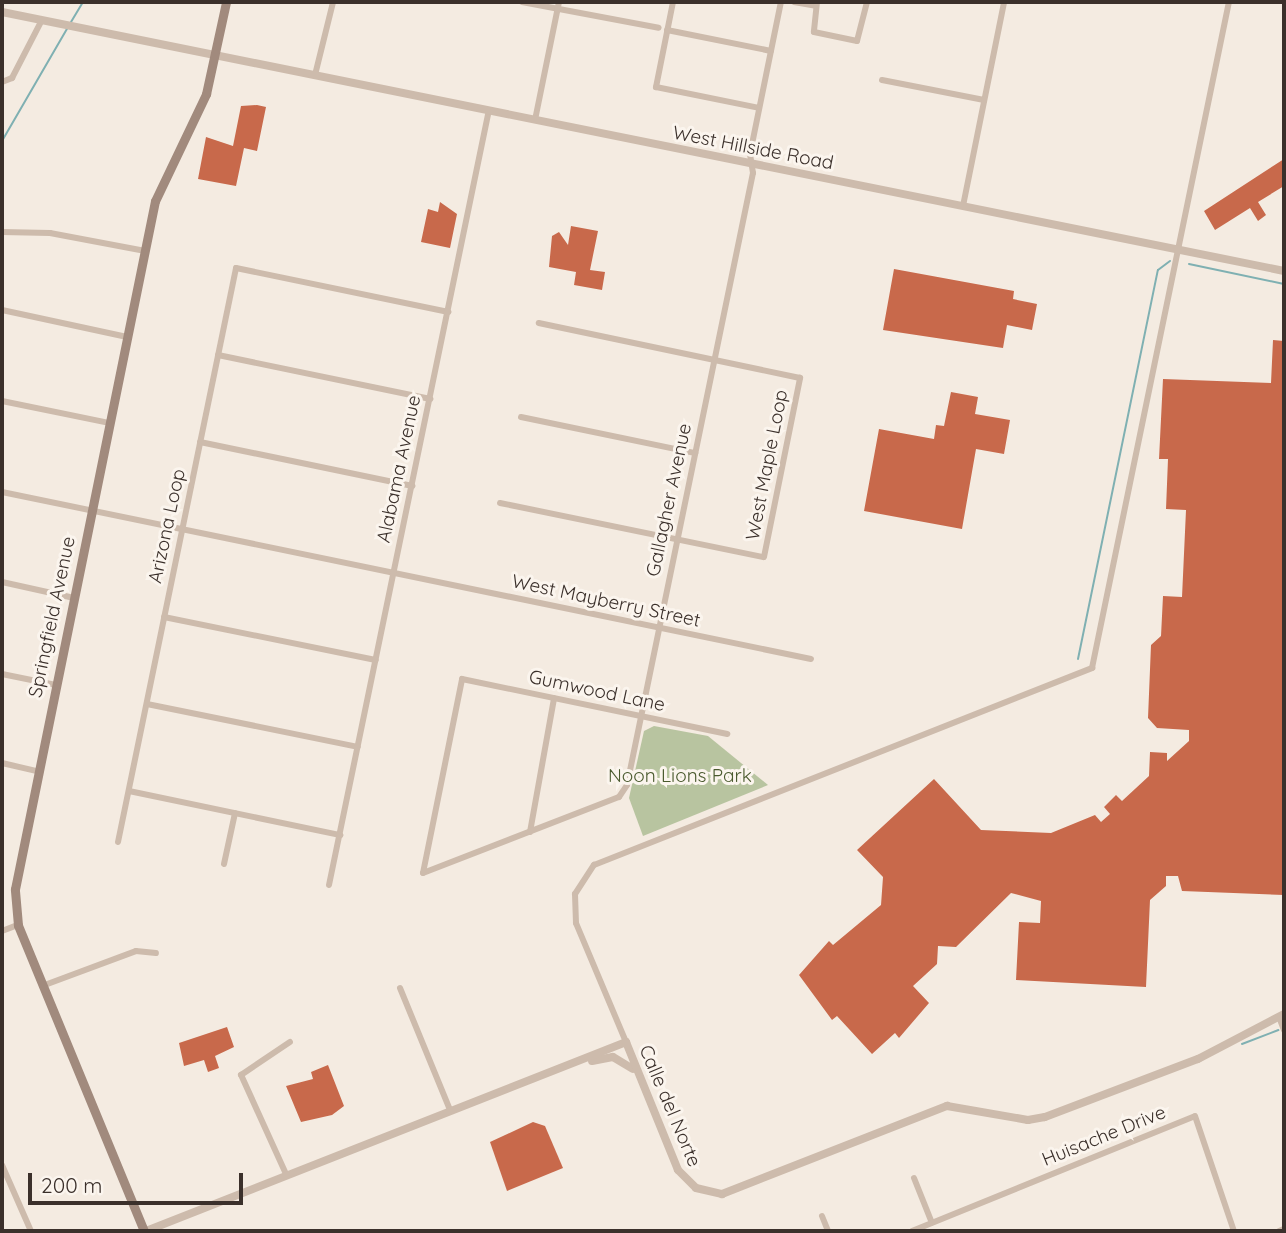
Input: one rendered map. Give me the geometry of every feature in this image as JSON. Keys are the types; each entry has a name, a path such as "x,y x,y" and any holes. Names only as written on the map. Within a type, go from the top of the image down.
{"main road":[{"name":"Springfield Avenue","path":"145,1231 18,925 15,889 127,337 163,175 201,107 226,2"}],"street":[{"path":"315,75 333,2"},
{"path":"522,2 559,6 659,28"},
{"path":"673,2 656,87 759,108"},
{"name":"Gallagher Avenue","path":"423,873 624,792 714,361 759,108 781,2"},
{"path":"794,2 817,4 814,32 856,41 867,2"},
{"path":"963,206 1004,2"},
{"path":"626,1042 576,923 575,894 594,865 1092,668 1229,2"},
{"path":"535,120 559,6"},
{"name":"West Hillside Road","path":"2,12 1284,271"},
{"path":"2,82 12,78 41,20"},
{"path":"667,30 771,51"},
{"path":"882,80 984,100"},
{"name":"Alabama Avenue","path":"330,885 489,110"},
{"path":"2,232 50,233 145,251"},
{"name":"Arizona Loop","path":"118,842 236,268 448,312"},
{"path":"2,310 127,337"},
{"path":"539,323 714,361"},
{"path":"218,355 430,399"},
{"name":"West Maple Loop","path":"677,539 764,557 800,378 714,361"},
{"path":"2,401 110,423"},
{"path":"521,417 695,453"},
{"path":"200,442 412,486"},
{"name":"West Mayberry Street","path":"2,492 811,659"},
{"path":"500,503 677,539"},
{"path":"2,582 74,597"},
{"path":"164,617 376,660"},
{"path":"2,674 56,685"},
{"name":"Gumwood Lane","path":"423,873 462,679 727,734"},
{"path":"530,832 554,698"},
{"path":"147,704 358,747"},
{"path":"2,763 38,771"},
{"path":"129,791 340,835"},
{"path":"224,864 235,813"},
{"path":"2,931 18,925"},
{"path":"42,986 136,951 156,953"},
{"path":"400,988 450,1110"},
{"path":"1282,1016 1284,1030"},
{"name":"Calle del Norte","path":"145,1231 626,1042 682,1176 705,1192 722,1194 947,1106 1028,1120 1045,1117 1198,1059 1282,1016"},
{"path":"286,1174 241,1075 290,1041"},
{"path":"568,1064 613,1057 639,1075"},
{"name":"Huisache Drive","path":"912,1231 1195,1116 1234,1231"},
{"path":"2,1166 32,1231"},
{"path":"914,1178 932,1223"},
{"path":"822,1216 828,1231"},
{"path":"1279,1231 1284,1229"}],"green space":[{"name":"Noon Lions Park","path":"654,726 708,736 768,785 643,836 629,798 644,731"}],"building":[{"path":"241,106 266,107 257,151 244,148 236,186 198,179 206,137 233,146"},
{"path":"1284,159 1284,186 1258,202 1266,215 1258,221 1250,208 1215,230 1204,211"},
{"path":"440,202 457,214 450,248 421,242 428,209 438,212"},
{"path":"571,226 598,231 590,270 605,272 602,290 574,285 576,272 549,267 552,236 559,232 568,245"},
{"path":"894,269 1014,291 1013,299 1037,304 1032,330 1007,325 1003,348 883,330"},
{"path":"1273,340 1284,341 1284,895 1182,891 1178,876 1166,876 1166,886 1150,900 1146,987 1016,980 1019,922 1040,923 1041,901 1011,893 956,947 938,946 937,964 913,986 929,1003 899,1038 895,1033 872,1054 837,1016 832,1020 799,975 829,941 833,945 881,905 883,877 857,850 934,779 981,830 1051,833 1095,815 1101,822 1110,814 1104,807 1116,795 1122,801 1149,776 1150,752 1167,753 1167,761 1189,741 1189,730 1157,728 1148,718 1151,645 1161,636 1163,596 1182,597 1186,510 1166,509 1168,459 1159,459 1163,379 1271,383"},
{"path":"951,392 978,397 975,414 1010,420 1004,454 976,449 962,529 864,511 879,429 934,439 936,425 944,426"},
{"path":"227,1027 234,1047 215,1056 219,1068 208,1072 204,1060 184,1066 179,1043"},
{"path":"328,1065 344,1106 332,1115 301,1122 286,1086 313,1079 311,1072"},
{"path":"533,1122 545,1126 563,1168 507,1191 490,1142"}],"waterway":[{"path":"71,22 83,2"},
{"path":"2,141 68,27"},
{"path":"1078,659 1158,270 1170,261"},
{"path":"1189,264 1284,284"},
{"path":"1242,1044 1278,1030"}]}
